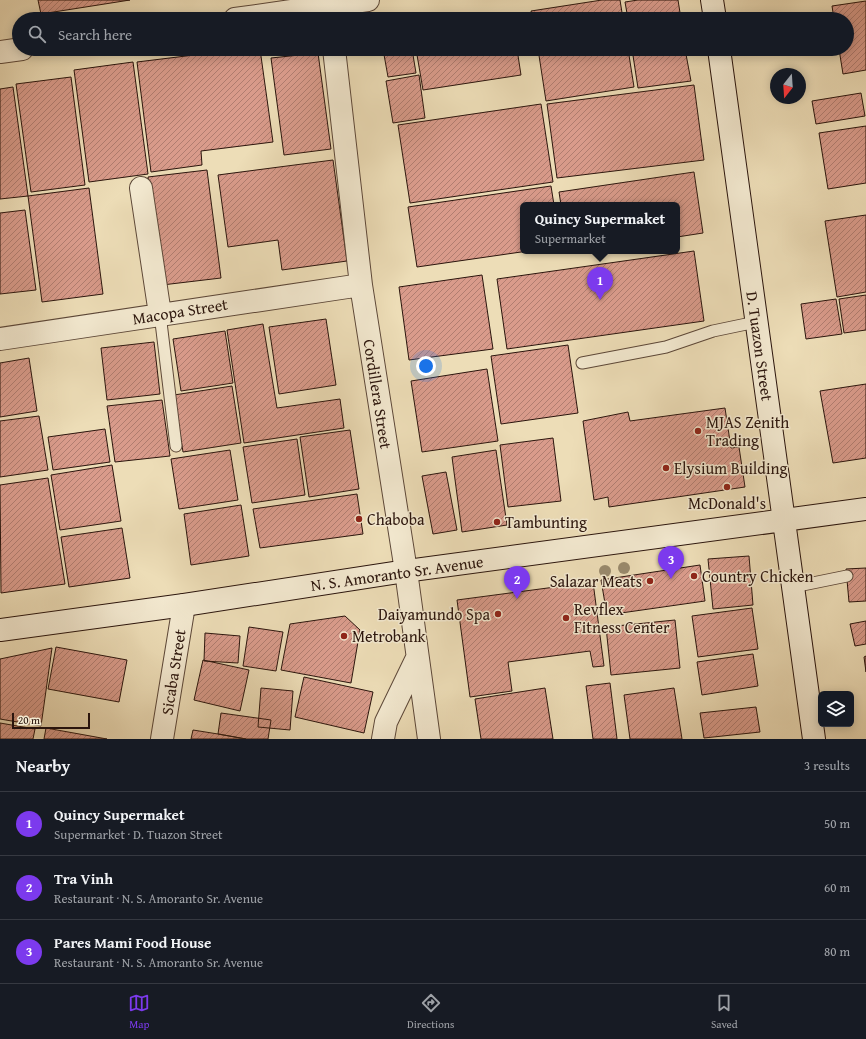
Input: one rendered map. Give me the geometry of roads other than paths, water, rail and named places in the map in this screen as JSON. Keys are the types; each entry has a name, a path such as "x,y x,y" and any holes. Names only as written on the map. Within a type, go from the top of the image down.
{"street":[{"path":"295,12 329,8 368,0"},
{"path":"712,0 714,12"},
{"path":"0,52 12,50"},
{"name":"Cordillera Street","path":"335,56 361,285 406,571 429,739"},
{"name":"D. Tuazon Street","path":"720,56 814,739"},
{"path":"141,188 160,314"},
{"name":"Macopa Street","path":"0,339 361,285"},
{"name":"N. S. Amoranto Sr. Avenue","path":"0,630 406,571 866,508"},
{"name":"Sicaba Street","path":"162,739 184,604"},
{"path":"383,739 386,722 417,658"}],"lane":[{"path":"160,314 176,446"},
{"path":"582,363 666,347 713,331 756,322"},
{"path":"793,587 847,576"}],"place":[{"name":"Quincy Supermaket","path":"600,300"},
{"name":"MJAS Zenith Trading","path":"698,431"},
{"name":"Elysium Building","path":"666,468"},
{"name":"McDonald's","path":"727,487"},
{"name":"Chaboba","path":"359,519"},
{"name":"Tambunting","path":"497,522"},
{"name":"Country Chicken","path":"694,576"},
{"name":"Pares Mami Food House","path":"671,579"},
{"name":"Salazar Meats","path":"650,581"},
{"name":"Tra Vinh","path":"517,599"},
{"name":"Daiyamundo Spa","path":"498,614"},
{"name":"Revflex Fitness Center","path":"566,618"},
{"name":"Metrobank","path":"344,636"}]}
